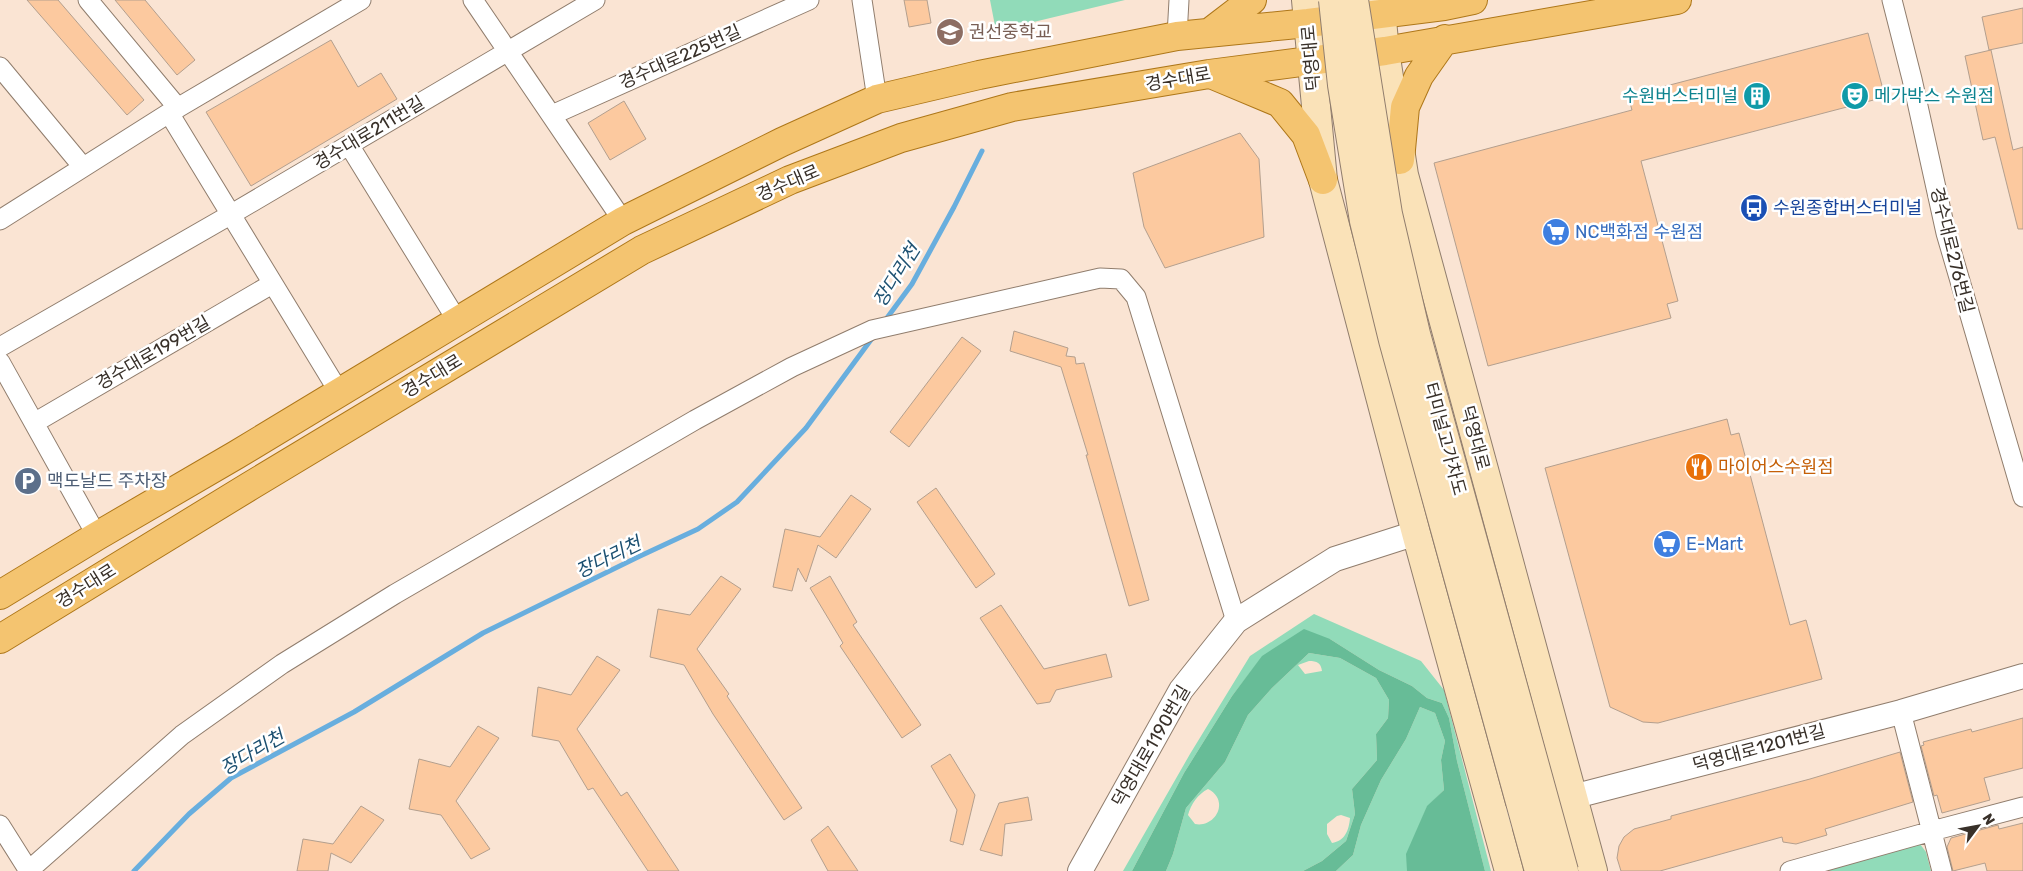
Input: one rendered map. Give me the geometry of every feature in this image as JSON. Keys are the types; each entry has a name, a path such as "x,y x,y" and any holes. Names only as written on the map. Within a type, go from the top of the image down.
{"main road":[{"path":"1209,33 1252,0"},
{"name":"터미널고가차도","path":"1333,0 1342,85 1367,230 1395,350 1539,871"},
{"name":"터미널고가차도","path":"1354,0 1388,214 1416,334 1564,871"},
{"name":"경수대로","path":"0,639 642,250 790,180 900,138 1012,107 1209,74 1385,51 1677,0"},
{"name":"경수대로","path":"0,595 624,221 782,142 877,99 979,75 1177,36 1209,33 1307,12 1462,1"},
{"name":"덕영대로","path":"1380,7 1400,160 1593,871"},
{"name":"덕영대로","path":"1307,12 1323,180 1416,533 1509,871"},
{"path":"1400,160 1405,107 1419,76 1445,39"},
{"path":"1209,74 1280,103 1306,135 1323,180"}],"street":[{"path":"88,0 173,110 230,215 339,392"},
{"path":"0,220 173,110 361,0"},
{"path":"473,0 624,221"},
{"path":"508,51 595,0"},
{"name":"경수대로225번길","path":"552,115 809,0"},
{"path":"862,0 877,99"},
{"path":"1177,36 1179,0"},
{"name":"경수대로276번길","path":"1892,0 1912,79 1946,233 2023,497"},
{"name":"경수대로211번길","path":"230,215 508,51"},
{"path":"0,67 83,167"},
{"path":"349,145 458,322"},
{"path":"0,347 230,215"},
{"path":"0,825 29,871 182,735 282,664 395,594 695,420 792,367 872,330 1100,278 1121,279 1136,297 1236,621"},
{"name":"경수대로199번길","path":"34,423 272,284"},
{"path":"0,362 97,536"},
{"name":"덕영대로1190번길","path":"1080,871 1181,690 1236,621 1335,559 1416,533"},
{"name":"덕영대로1201번길","path":"1496,822 1572,797 1901,712 2023,676"},
{"path":"1901,712 1942,871"},
{"path":"1790,871 1932,831 2023,808"}],"green space":[{"path":"990,0 1125,0 996,31"},
{"path":"1314,614 1421,661 1444,690 1491,871 1485,871 1457,761 1449,718 1442,703 1427,698 1412,686 1379,670 1330,639 1263,656 1232,696 1184,773 1132,871 1123,871 1190,754 1250,656"},
{"path":"1304,629 1330,639 1379,670 1412,686 1427,698 1442,703 1449,718 1457,761 1485,871 1407,871 1406,854 1427,806 1444,790 1441,760 1445,741 1435,713 1420,707 1406,739 1381,780 1361,825 1353,855 1336,871 1303,871 1322,861 1346,841 1355,814 1352,789 1377,760 1376,734 1388,718 1389,700 1376,678 1340,658 1309,653 1272,688 1248,715 1225,762 1186,808 1173,854 1166,871 1132,871 1184,773 1232,696 1262,656"},
{"path":"1309,653 1340,658 1376,678 1389,700 1388,718 1376,734 1377,760 1352,789 1355,814 1346,841 1322,861 1303,871 1166,871 1173,854 1186,808 1225,762 1248,715 1272,688","holes":["1309,661 1318,663 1322,671 1305,674 1298,665","1208,789 1215,794 1218,800 1218,812 1209,822 1195,824 1188,815 1195,800","1341,815 1350,818 1347,831 1343,837 1332,843 1327,834 1327,824"]},
{"path":"1420,707 1435,713 1445,741 1441,760 1444,790 1427,807 1407,854 1407,871 1336,871 1353,855 1361,825 1381,780 1406,739"},
{"path":"1912,844 1920,844 1926,852 1931,871 1817,871"}],"building":[{"path":"27,0 58,0 144,100 127,115"},
{"path":"115,0 145,0 195,60 177,75"},
{"path":"904,0 927,0 931,23 909,27"},
{"path":"2023,8 2023,43 1989,50 1982,17"},
{"name":"NC백화점 수원점","path":"1868,33 1885,97 1641,161 1678,301 1667,304 1671,318 1488,366 1434,163 1632,110 1628,96"},
{"path":"331,40 358,87 381,73 397,99 251,186 206,112"},
{"path":"1991,50 2013,150 2023,147 2023,229 2018,229 1995,137 1983,140 1965,56"},
{"path":"624,101 646,139 610,160 588,123"},
{"path":"1240,133 1259,159 1264,237 1165,268 1144,227 1133,173"},
{"path":"1014,331 1068,348 1066,356 1075,357 1076,364 1084,363 1149,600 1129,606 1086,455 1088,455 1061,367 1010,351"},
{"path":"962,337 981,351 909,447 890,432"},
{"name":"E-Mart","path":"1727,419 1731,435 1739,433 1790,625 1806,620 1822,679 1658,723 1643,722 1610,707 1545,468"},
{"path":"936,488 995,574 976,588 917,502"},
{"path":"851,495 871,509 836,558 818,545 806,582 798,568 792,591 773,587 785,529 820,537"},
{"path":"721,576 741,589 697,649 729,694 727,696 802,808 784,820 713,714 684,665 650,657 658,609 690,615"},
{"path":"830,576 857,622 853,625 921,725 902,738 840,646 843,643 810,588"},
{"path":"1001,605 1044,669 1106,654 1112,677 1056,690 1050,702 1037,704 980,618"},
{"path":"597,656 620,670 577,729 621,796 627,792 679,871 648,871 593,788 588,790 559,741 532,736 538,687 571,695"},
{"path":"2023,718 2023,768 1984,778 1990,800 1942,813 1937,795 1934,796 1921,746 1924,745 1923,742 1971,729 1972,732"},
{"path":"478,726 499,738 456,801 490,849 471,859 441,815 409,809 419,759 450,767"},
{"path":"1900,752 1913,802 1825,829 1827,835 1796,844 1783,842 1782,837 1660,871 1621,871 1617,858 1619,846 1624,837 1634,829 1671,819 1671,816 1810,779"},
{"path":"950,754 975,795 963,845 950,841 957,810 931,766"},
{"path":"1028,797 1032,820 1005,824 1002,856 980,850 999,803"},
{"path":"361,806 384,820 351,863 331,853 328,871 297,871 303,839 333,844"},
{"path":"2023,823 2023,871 1987,871 1985,863 1953,871 1947,847 1951,838 1998,825 1999,829"},
{"path":"828,826 858,871 828,871 811,840"}],"waterway":[{"name":"장다리천","path":"884,322 912,284 982,151"},
{"name":"장다리천","path":"134,871 189,814 231,778 354,712 483,633 698,529 737,502 806,428 873,337"}],"place":[{"name":"권선중학교","path":"950,32"},
{"name":"수원버스터미널","path":"1757,96"},
{"name":"메가박스 수원점","path":"1855,96"},
{"name":"수원종합버스터미널","path":"1754,208"},
{"name":"NC백화점 수원점","path":"1556,232"},
{"name":"마이어스수원점","path":"1699,467"},
{"name":"맥도날드 주차장","path":"28,481"},
{"name":"E-Mart","path":"1667,544"}]}
